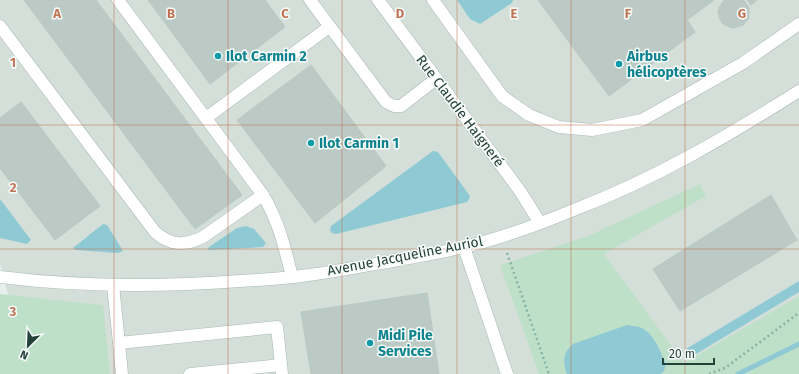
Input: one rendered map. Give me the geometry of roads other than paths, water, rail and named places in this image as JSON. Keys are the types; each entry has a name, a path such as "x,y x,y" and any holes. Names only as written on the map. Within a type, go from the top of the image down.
{"street":[{"path":"118,0 263,195 279,227 292,277"},
{"path":"310,0 386,102 394,106 401,106 436,79"},
{"name":"Rue Claudie Haigneré","path":"378,0 520,191 540,223"},
{"path":"433,0 502,96 529,115 559,127 592,130 642,120 744,63 799,24"},
{"path":"0,26 161,238 182,244 193,242 203,237 263,195"},
{"path":"206,118 329,27"},
{"name":"Avenue Jacqueline Auriol","path":"0,277 32,281 171,286 292,277 352,269 464,247 540,223 613,194 688,157 735,131 799,91"},
{"path":"464,247 507,374"},
{"path":"113,285 122,374"},
{"path":"119,343 277,327 282,369 190,374"}],"water":[{"path":"457,0 513,0 512,3 480,24 470,19"},
{"path":"433,151 438,152 470,196 467,202 336,234 332,233 330,230 331,226"},
{"path":"0,199 31,240 27,244 0,238"},
{"path":"103,224 107,225 123,251 118,253 76,250 73,248"},
{"path":"246,226 254,229 266,243 263,247 208,250 209,247 237,228"},
{"path":"799,281 799,292 691,357 686,349"},
{"path":"627,325 644,329 653,337 666,364 664,371 661,374 567,374 564,358 565,354 573,344"}],"waterway":[{"path":"738,374 799,344"}],"place":[{"name":"Ilot Carmin 2","path":"218,56"},
{"name":"Airbus hélicoptères","path":"619,64"},
{"name":"Ilot Carmin 1","path":"311,143"},
{"name":"Midi Pile Services","path":"370,343"}]}
